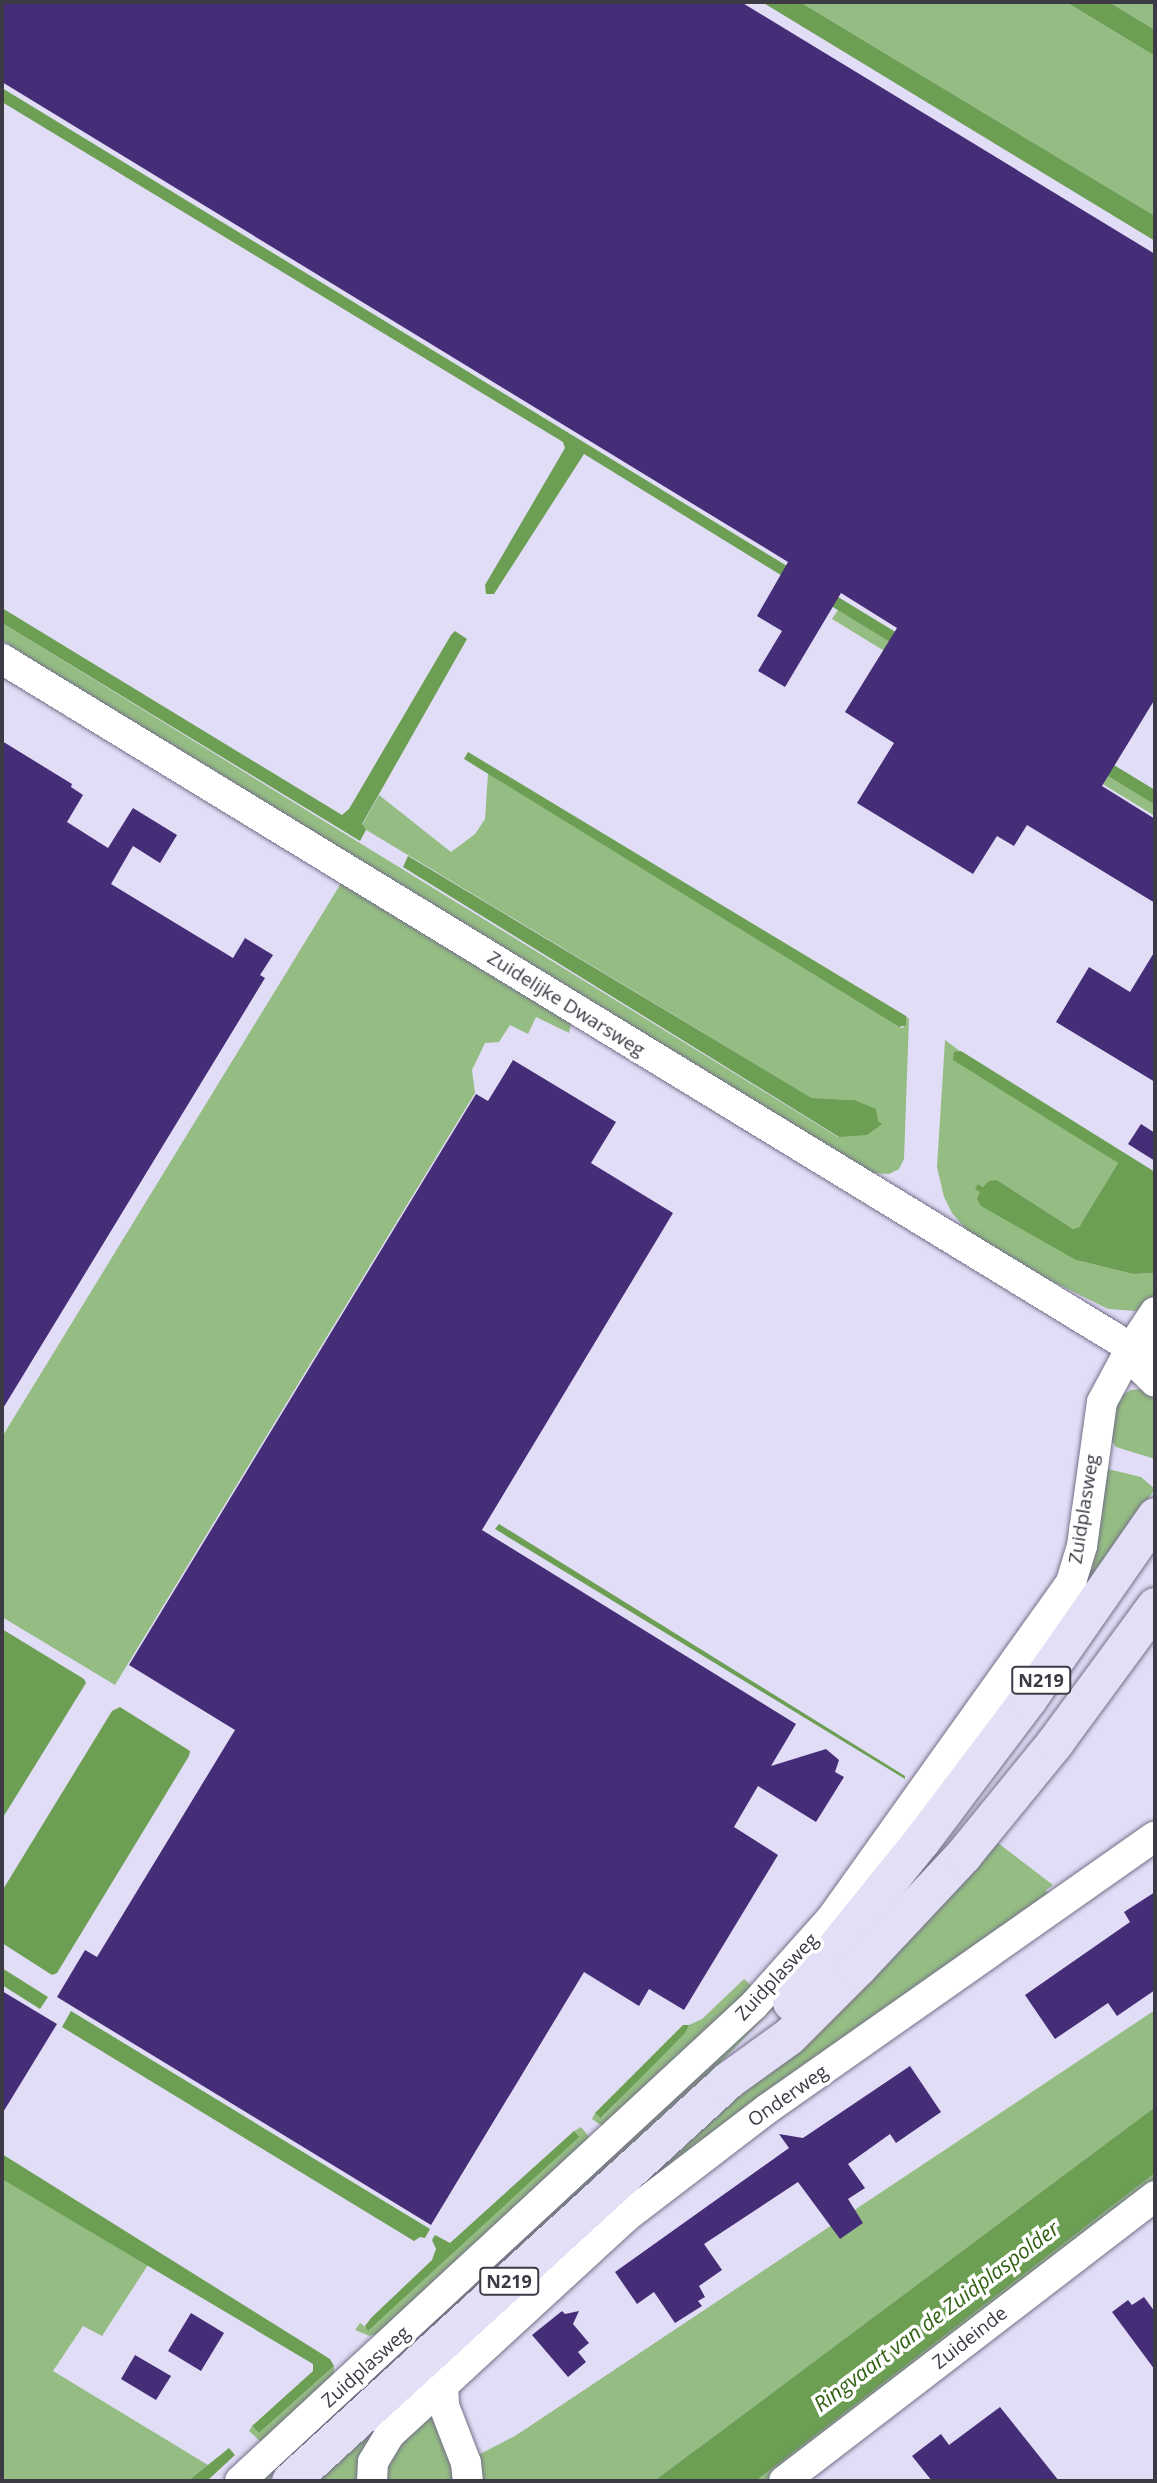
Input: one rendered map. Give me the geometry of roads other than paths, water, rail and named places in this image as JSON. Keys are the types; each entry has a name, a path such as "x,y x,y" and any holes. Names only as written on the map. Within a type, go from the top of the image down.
{"main road":[{"name":"Zuidplasweg","path":"728,2080 921,1841 1027,1699 1155,1516"},
{"name":"Zuidplasweg","path":"290,2481 728,2080 789,2036 962,1855 1055,1742 1155,1606"}],"street":[{"name":"Zuidelijke Dwarsweg","path":"2,659 1143,1350 1142,1369 1155,1382"},
{"name":"Zuidplasweg","path":"240,2481 754,2005 831,1919 1071,1582 1082,1546 1102,1402 1143,1350 1155,1312"},
{"name":"Onderweg","path":"372,2481 373,2462 378,2449 443,2385 627,2216 689,2167 1155,1836"},
{"name":"Zuideinde","path":"784,2481 1155,2196"},
{"path":"443,2385 444,2406 466,2463 468,2481"}],"water":[{"path":"762,2 800,2 1155,216 1155,241"},
{"path":"1066,2 1109,2 1155,30 1155,56"},
{"path":"2,88 1155,790 1155,805 584,454 494,594 486,594 485,585 565,448 563,442 2,102"},
{"path":"2,608 342,815 349,809 451,635 455,631 467,639 362,824 366,830 360,841 2,623"},
{"path":"468,752 906,1016 906,1025 899,1027 464,759"},
{"path":"408,856 812,1098 854,1100 876,1109 878,1121 882,1124 867,1135 839,1137 403,867"},
{"path":"961,1051 1155,1172 1155,1273 1133,1274 1076,1260 981,1206 977,1199 980,1192 975,1189 978,1184 983,1187 989,1181 997,1180 1073,1229 1079,1227 1118,1163 953,1060 954,1052"},
{"path":"499,1524 905,1776 905,1779 495,1529"},
{"path":"2,1629 84,1679 86,1683 2,1819"},
{"path":"120,1707 190,1751 189,1756 57,1973 52,1975 2,1943 2,1891 112,1711"},
{"path":"2,1968 48,1997 40,2009 2,1985"},
{"path":"71,2011 430,2229 425,2238 420,2237 414,2241 62,2027"},
{"path":"683,2025 689,2025 685,2033 601,2118 595,2113"},
{"name":"Ringvaart van de Zuidplaspolder","path":"1155,2107 1155,2173 756,2481 654,2481"},
{"path":"574,2131 579,2137 368,2331 365,2326 371,2318 432,2260 436,2249 432,2240 435,2235 450,2243"},
{"path":"2,2154 330,2359 334,2366 259,2433 252,2426 313,2371 313,2364 2,2179"},
{"path":"229,2448 235,2455 207,2481 188,2481"}]}
